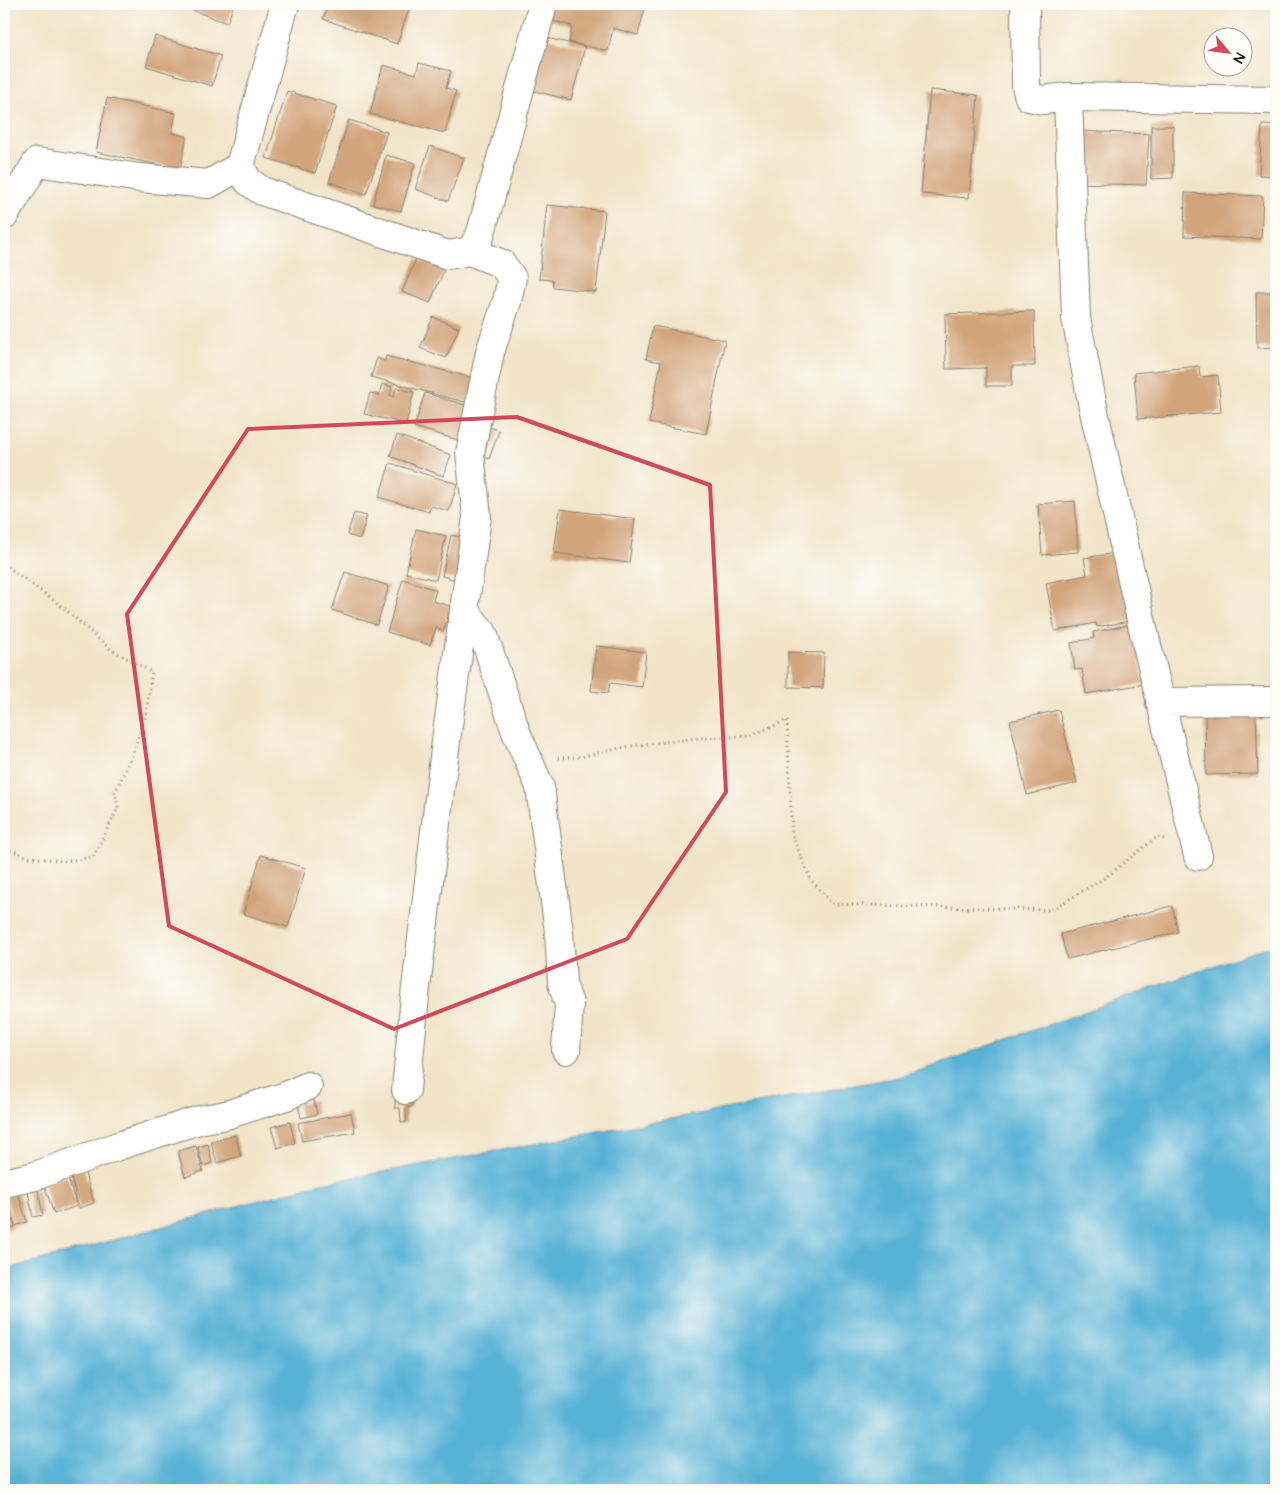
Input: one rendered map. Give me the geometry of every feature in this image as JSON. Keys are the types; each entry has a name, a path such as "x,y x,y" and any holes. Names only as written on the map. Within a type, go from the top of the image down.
{"street":[{"path":"4,216 37,162 140,178 209,184 240,166 285,4"},
{"path":"470,251 480,236 543,4"},
{"path":"1025,4 1026,86 1029,97 1043,100 1068,98 1276,100"},
{"path":"1068,98 1076,318 1093,407 1160,702 1198,856"},
{"path":"240,166 248,180 262,191 448,255 470,251 502,264 512,278 507,301 490,352 470,453 477,517 415,996 406,1090"},
{"path":"464,610 483,633 516,732 540,787 559,932 562,983 569,1004 566,1050"},
{"path":"1160,702 1276,701"},
{"path":"4,1183 35,1176 118,1146 199,1120 226,1115 286,1096 308,1086"}],"path":[{"path":"4,564 64,608 110,649 152,672 146,714 132,756 114,792 118,808 93,857 65,860 29,857 4,848"},
{"path":"528,759 580,757 630,746 699,738 750,736 787,720 792,835 811,880 832,904 1051,910 1106,877 1158,836 1198,856"}],"highlighted area":[{"path":"517,417 710,485 726,792 627,939 394,1029 169,926 127,614 248,429"}],"water":[{"path":"1276,947 1276,1490 4,1490 4,1270 322,1183 904,1076 1264,948"}],"building":[{"path":"176,4 234,4 227,23"},
{"path":"329,4 411,4 397,44 323,19"},
{"path":"549,4 646,4 638,35 613,28 608,51 569,42 572,26 545,19"},
{"path":"155,36 221,56 212,86 146,66"},
{"path":"539,36 585,47 571,100 526,89"},
{"path":"419,63 451,71 446,88 456,91 445,133 370,114 383,65 416,74"},
{"path":"930,90 978,95 969,198 921,194"},
{"path":"287,91 337,106 315,173 266,158"},
{"path":"107,98 176,113 172,133 187,136 180,169 96,152"},
{"path":"349,120 387,132 366,194 329,182"},
{"path":"1262,125 1276,126 1276,176 1259,175"},
{"path":"1151,126 1173,126 1173,178 1151,179"},
{"path":"1080,131 1149,134 1146,185 1077,183"},
{"path":"430,146 464,158 448,201 415,189"},
{"path":"386,155 415,163 401,211 373,204"},
{"path":"1185,193 1263,196 1261,239 1184,236"},
{"path":"547,205 605,211 596,292 553,287 552,280 539,279"},
{"path":"416,259 444,270 430,303 402,292"},
{"path":"1256,292 1276,292 1276,347 1257,348"},
{"path":"1034,311 1035,366 1012,366 1012,386 986,386 986,368 946,369 945,314"},
{"path":"433,317 459,328 446,358 420,348"},
{"path":"653,326 725,340 706,434 649,423 661,362 646,359"},
{"path":"386,356 481,380 475,405 371,377 377,358 385,361"},
{"path":"1199,366 1200,377 1218,375 1221,412 1138,419 1134,373"},
{"path":"382,384 392,387 390,395 394,397 396,388 414,392 406,424 364,414 370,393 379,395"},
{"path":"425,393 475,408 464,442 414,427"},
{"path":"488,426 499,431 489,459 478,454"},
{"path":"397,435 451,455 443,476 390,456"},
{"path":"390,463 457,484 449,511 431,506 429,512 379,497"},
{"path":"1075,501 1078,552 1042,555 1038,504"},
{"path":"560,509 635,519 629,563 554,553"},
{"path":"354,513 367,516 360,539 347,535"},
{"path":"416,529 446,536 436,580 406,573"},
{"path":"451,535 470,539 461,581 442,576"},
{"path":"1122,552 1134,620 1097,627 1096,623 1055,631 1046,583 1087,575 1084,558"},
{"path":"345,572 389,586 377,625 332,610"},
{"path":"403,579 436,590 433,601 451,606 444,631 436,628 430,645 387,632"},
{"path":"1134,624 1144,684 1086,694 1082,669 1075,670 1071,643 1094,638 1093,632"},
{"path":"596,646 646,652 642,687 610,683 608,693 591,691"},
{"path":"788,652 824,653 823,688 788,687"},
{"path":"1059,710 1077,783 1027,795 1010,721"},
{"path":"1256,714 1258,774 1206,775 1205,716"},
{"path":"261,855 306,868 288,927 243,914"},
{"path":"1172,906 1178,932 1067,959 1061,934"},
{"path":"395,1092 412,1092 412,1107 406,1108 406,1123 401,1122 400,1108 395,1108"},
{"path":"314,1100 317,1114 301,1118 298,1104"},
{"path":"351,1113 355,1132 302,1141 298,1123"},
{"path":"290,1122 295,1143 277,1148 271,1127"},
{"path":"235,1135 241,1156 217,1163 211,1142"},
{"path":"208,1144 212,1163 203,1166 198,1147"},
{"path":"196,1146 203,1171 185,1177 178,1151"},
{"path":"83,1167 94,1203 79,1208 69,1171"},
{"path":"67,1176 77,1206 54,1214 44,1184"},
{"path":"38,1190 43,1215 33,1217 28,1192"},
{"path":"18,1193 27,1222 15,1226 6,1197"},
{"path":"4,1198 15,1227 4,1231"}]}
